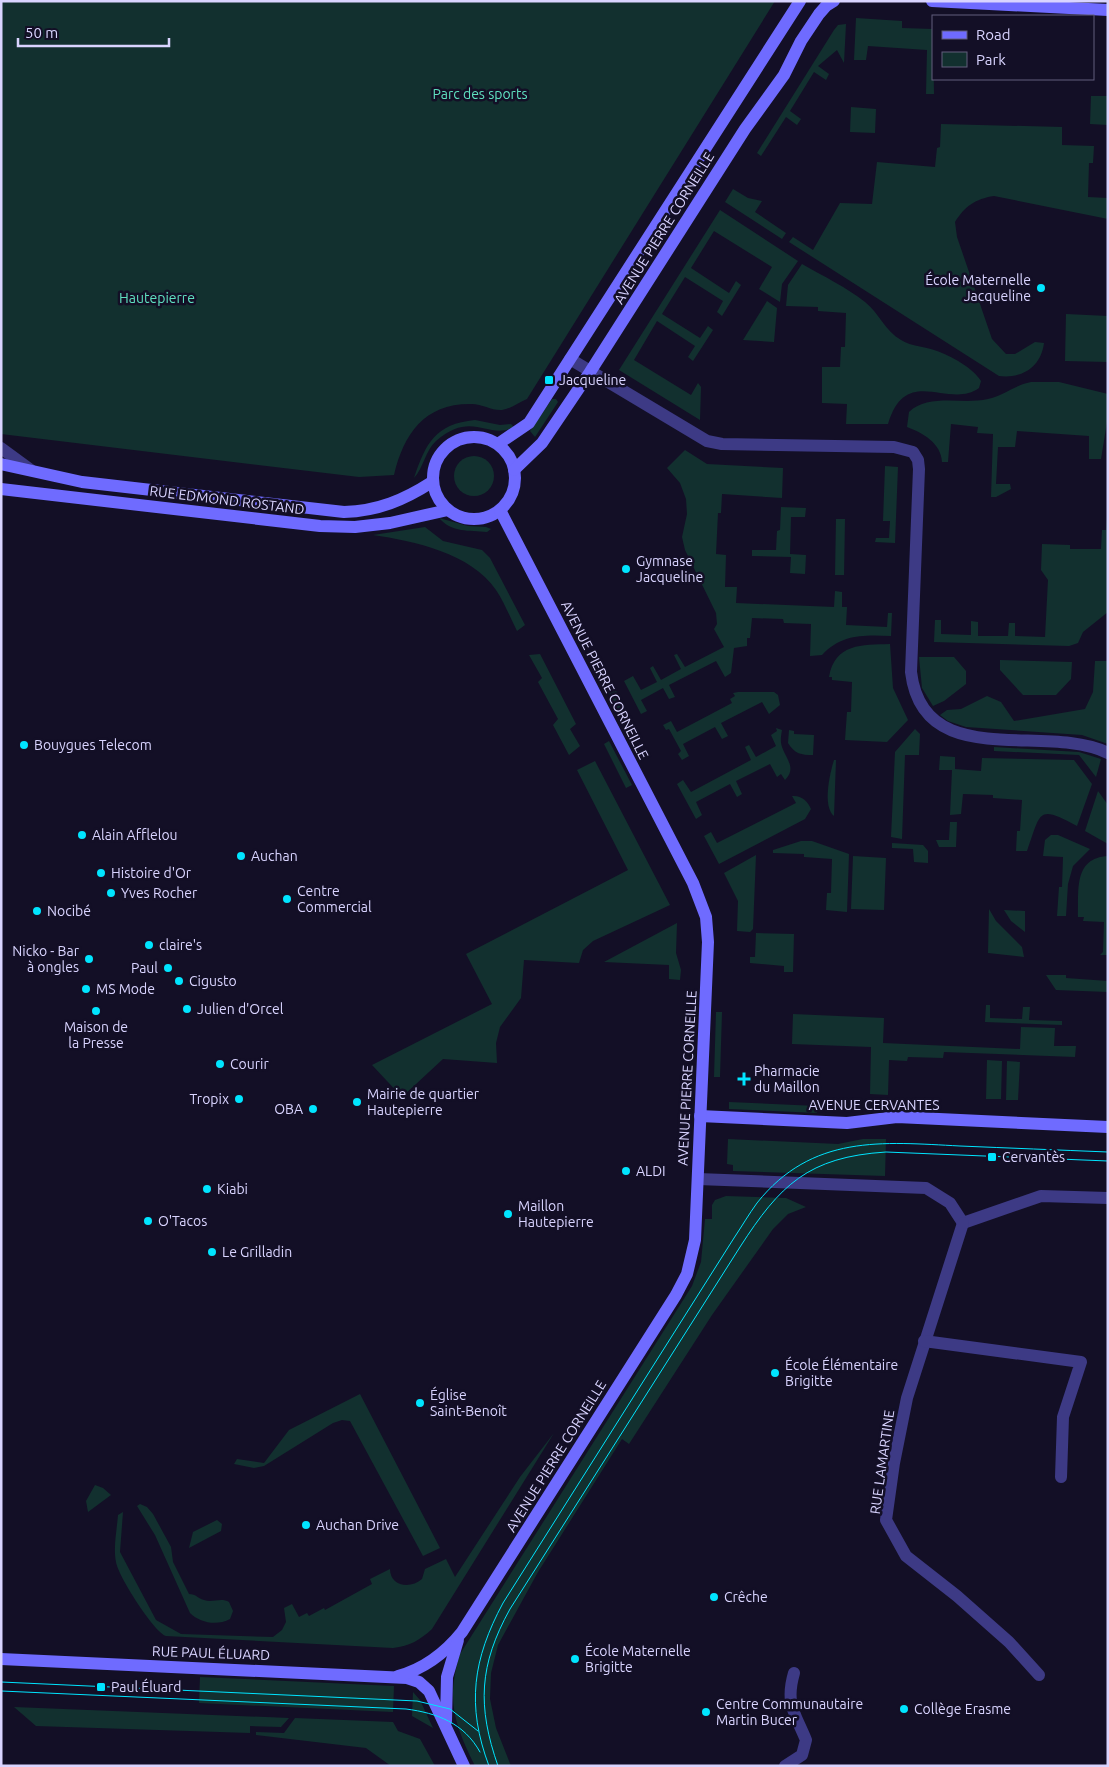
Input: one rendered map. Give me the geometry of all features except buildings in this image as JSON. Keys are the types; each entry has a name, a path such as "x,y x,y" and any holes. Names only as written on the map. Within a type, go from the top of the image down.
{"street":[{"name":"AVENUE PIERRE CORNEILLE","path":"498,444 529,423 800,1"},
{"name":"AVENUE PIERRE CORNEILLE","path":"514,470 542,443 590,372 744,129 784,75 801,41 819,14 834,1"},
{"path":"932,1 1108,10"},
{"path":"570,359 707,441 722,444 894,447 913,452 919,469 911,672 915,693 921,704 938,724 968,737 1081,744 1108,753"},
{"path":"468,437 484,438 498,444 508,455 514,470 515,484 510,498 500,510 484,518 465,519 448,510 437,498 432,482 434,466 441,452 453,442 468,437"},
{"path":"1,448 33,471"},
{"name":"RUE EDMOND ROSTAND","path":"1,464 82,482 344,512 379,508 407,498 432,482"},
{"name":"RUE EDMOND ROSTAND","path":"1,489 320,526 355,527 390,523 448,510"},
{"name":"AVENUE PIERRE CORNEILLE","path":"398,1676 418,1669 434,1659 450,1646 462,1632 680,1288 692,1257 698,1179 708,942 703,904 500,510"},
{"name":"AVENUE CERVANTES","path":"700,1116 847,1123 897,1117 1108,1127"},
{"path":"698,1179 926,1188 950,1203 963,1223 1041,1196 1108,1198"},
{"name":"RUE LAMARTINE","path":"963,1223 907,1398 894,1463 886,1520 906,1556 958,1596 1009,1642 1039,1675"},
{"path":"924,1341 1081,1362 1063,1417 1061,1477"},
{"name":"AVENUE PIERRE CORNEILLE","path":"451,1740 445,1718 446,1687 449,1666 462,1632"},
{"name":"RUE PAUL ÉLUARD","path":"1,1659 398,1676 419,1682"},
{"path":"785,1766 802,1755 806,1740 790,1706 789,1694 794,1673"},
{"name":"AVENUE PIERRE CORNEILLE","path":"419,1682 432,1697 464,1766"}],"green space":[{"name":"Hautepierre","path":"1,1 775,1 527,399 502,410 472,404 456,405 441,409 419,423 411,434 398,460 394,475 359,477 1,434"},
{"path":"856,18 902,21 902,28 932,29 932,80 934,80 934,94 926,94 927,50 868,46 866,60 854,60"},
{"path":"846,24 844,63 837,50 818,66 829,74 826,80 814,72 790,111 801,119 797,125 786,117 761,156 757,153 834,30 838,25"},
{"path":"1091,96 1108,96 1108,125 1090,124"},
{"path":"851,107 876,109 875,133 850,132"},
{"path":"941,124 1062,127 1062,145 1094,146 1093,163 1089,163 1088,197 1108,198 1108,219 994,196 971,204 955,222 957,237 992,339 1006,354 1015,354 1035,342 1044,343 1035,365 1023,373 999,376 789,242 793,237 813,250 840,203 872,204 877,162 935,167 937,148 940,147"},
{"path":"733,189 748,198 762,201 755,212 786,233 782,239 725,202"},
{"path":"720,210 798,261 782,284 780,302 759,289 772,267 714,231 691,268 729,293 736,281 741,285 722,316 717,312 723,301 685,277 662,314 700,338 708,326 713,330 693,361 688,357 695,346 657,321 634,360 691,395 698,383 701,387 700,420 619,370"},
{"path":"802,264 865,302 891,332 901,340 943,353 967,367 981,381 979,388 967,393 955,394 929,391 917,392 906,396 896,406 888,424 846,424 847,404 822,403 822,367 840,367 841,347 845,347 846,313 818,311 818,307 786,306 788,285"},
{"path":"767,301 777,308 774,342 743,340"},
{"path":"1066,314 1108,316 1108,362 1065,361"},
{"path":"1031,382 1059,382 1108,394 1108,416 1101,459 1089,459 1089,436 1017,431 1015,447 998,447 996,484 1010,484 1011,489 996,497 991,497 993,434 977,433 978,427 951,424 948,462 942,462 941,455 935,444 919,432 907,427 909,412 917,406 936,401 978,401 988,399"},
{"path":"552,399 556,399 558,402 535,437 530,431"},
{"path":"475,420 500,425 511,424 514,427 496,431 470,426 460,427 449,432 432,445 414,478 423,455 434,437 450,426"},
{"path":"685,450 707,464 783,468 782,498 722,494 721,513 718,513 716,554 726,555 725,587 737,587 736,603 834,607 835,591 842,592 842,607 847,607 846,625 887,627 888,613 892,613 891,636 862,636 845,639 822,655 810,656 811,624 784,623 783,619 752,618 750,638 747,638 747,646 734,648 731,673 725,677 716,661 669,685 675,697 669,699 663,688 641,700 647,711 641,714 624,681 633,676 641,690 657,682 650,668 653,666 661,680 681,669 674,655 677,654 685,667 724,647 714,629 717,624 716,613 685,550 682,537 687,514 686,499 680,483 667,468"},
{"path":"470,456 478,456 485,459 491,465 494,476 491,487 485,493 478,496 470,496 463,493 457,487 454,480 454,472 457,465 463,459"},
{"path":"885,466 898,467 895,543 875,542 876,538 889,538 890,521 883,521"},
{"path":"1108,504 1108,612 1083,632 1078,643 1069,646 934,642 935,620 941,620 941,634 971,635 971,621 978,622 978,636 1008,636 1009,623 1015,623 1015,636 1045,637 1048,580 1041,570 1042,544 1070,545 1070,549 1101,549 1102,530 1106,530"},
{"path":"781,507 806,508 805,517 791,517 790,554 806,555 805,574 790,573 791,557 752,556 752,550 776,550 777,531 780,530"},
{"path":"439,518 468,526 491,529 487,532 461,530 449,526"},
{"path":"836,519 845,519 844,575 835,575"},
{"path":"425,527 443,541 482,550 490,558 525,625 517,631 496,590 485,577 457,558 423,545 373,535"},
{"path":"890,644 893,688 908,720 887,742 845,740 847,712 851,712 852,682 832,680 832,677 829,677 832,666 837,658 851,648"},
{"path":"540,654 576,724 570,729 580,746 569,755 553,725 558,719 538,682 542,678 529,655"},
{"path":"919,657 954,657 966,671 966,684 944,701 933,706 922,688"},
{"path":"1000,660 1072,662 1071,679 1056,695 1023,695 1000,670"},
{"path":"1095,661 1108,661 1108,744 1082,735 966,727 948,721 940,715 947,710 961,709 987,696 1001,702 1014,721 1085,709 1093,692"},
{"path":"614,687 629,715 621,718 607,690"},
{"path":"774,692 778,695 780,705 769,714 762,702 721,723 728,736 722,739 715,727 683,744 689,756 682,760 678,754 681,751 669,729 666,730 663,725 671,721 677,732 732,703 730,699 735,696 733,693"},
{"path":"776,728 782,730 781,745 790,764 790,771 785,780 781,774 777,777 770,764 736,781 742,794 737,797 730,784 696,802 702,815 696,819 677,784 683,780 691,792 751,760 745,747 749,745 756,757 776,746 771,735 777,731"},
{"path":"915,729 920,734 919,755 905,755 902,839 891,837 895,752"},
{"path":"789,730 794,731 794,734 814,735 813,755 802,754 793,750 788,743"},
{"path":"609,741 632,785 626,788 604,744"},
{"path":"994,747 1079,752 1101,759 1096,777 1079,755 994,751"},
{"path":"940,756 955,757 955,769 981,771 982,758 1074,760 1092,784 1077,826 1054,815 1047,814 1042,816 1038,820 1027,851 1016,851 1017,831 1020,831 1022,800 993,798 993,795 963,794 961,814 950,815 952,770 939,770"},
{"path":"834,760 836,760 834,816 828,805 828,797 829,781"},
{"path":"595,761 670,905 593,941 583,950 579,963 524,960 521,998 500,1027 496,1043 497,1063 443,1059 402,1097 372,1065 492,1004 466,954 628,870 577,770"},
{"path":"1098,791 1108,805 1108,844 1085,831"},
{"path":"792,796 801,798 810,806 811,809 805,819 719,864 704,836 711,832 717,843 796,803"},
{"path":"950,822 957,822 956,847 939,847 936,840 949,840"},
{"path":"1051,835 1058,835 1090,849 1073,866 1068,884 1066,916 1057,916 1059,887 1062,887 1063,857 1043,856 1045,840"},
{"path":"801,841 812,841 849,854 847,912 826,910 827,893 831,893 832,859 804,857 804,854 773,853 773,850"},
{"path":"892,843 923,845 928,851 928,863 914,862 913,849 892,848"},
{"path":"756,855 753,929 750,932 737,931 738,901 724,873"},
{"path":"853,856 886,858 884,910 851,909"},
{"path":"1108,856 1108,955 1100,955 1103,952 1104,922 1083,921 1084,917 1078,917 1079,887 1083,869 1097,858"},
{"path":"989,909 996,921 1022,947 1024,957 988,953"},
{"path":"1004,910 1025,911 1025,932 1011,921"},
{"path":"677,923 676,953 681,970 680,980 669,979 669,965 604,962"},
{"path":"756,933 794,934 793,972 784,972 784,966 750,963 750,957 755,957"},
{"path":"1046,975 1066,975 1066,978 1108,981 1108,992 1056,990"},
{"path":"986,1005 990,1005 990,1018 1022,1019 1023,1007 1030,1007 1029,1020 1062,1021 1062,1025 985,1022"},
{"path":"716,1012 722,1012 720,1077 714,1077"},
{"path":"793,1014 884,1018 883,1043 1020,1049 1021,1027 1055,1028 1054,1046 1076,1046 1075,1057 944,1052 943,1058 908,1057 907,1061 889,1060 888,1095 870,1094 871,1047 792,1044"},
{"path":"987,1060 1002,1061 1001,1099 986,1099"},
{"path":"1007,1061 1020,1062 1018,1100 1006,1100"},
{"path":"729,1102 817,1106 817,1113 729,1109"},
{"path":"728,1139 838,1144 863,1139 886,1139 885,1176 733,1171 733,1165 727,1164"},
{"path":"726,1196 786,1198 806,1207 788,1214 773,1229 712,1315 629,1444 622,1439 538,1572 498,1645 491,1673 490,1699 496,1728 511,1766 475,1766 462,1737 454,1712 453,1685 460,1654 692,1286 701,1262 705,1219 712,1219 712,1205 715,1200"},
{"path":"360,1394 440,1548 423,1556 350,1421 342,1420 333,1423 264,1466 254,1468 234,1464 237,1459 264,1463 289,1430"},
{"path":"554,1433 432,1629 419,1639 405,1646 393,1648 166,1636 145,1615 118,1569 115,1545 118,1515 123,1512 120,1552 156,1620 181,1634 273,1637 282,1630 286,1622 284,1608 292,1604 299,1617 307,1613 309,1616 324,1608 325,1610 372,1584 370,1579 390,1569 393,1580 402,1585 407,1585 422,1579 425,1569 446,1559 455,1577 520,1477"},
{"path":"95,1485 103,1488 111,1495 88,1512 86,1501"},
{"path":"140,1504 147,1507 153,1514 171,1547 173,1562 189,1594 207,1601 223,1600 229,1602 233,1611 230,1619 214,1623 199,1619 190,1613 155,1535 137,1506"},
{"path":"217,1520 222,1524 221,1531 189,1548 193,1532"},
{"path":"200,1677 394,1686 393,1712 199,1703"},
{"path":"413,1692 420,1700 433,1728 412,1716"},
{"path":"14,1707 289,1718 281,1727 250,1726 250,1733 36,1726"},
{"path":"295,1718 393,1722 398,1731 420,1739 435,1766 391,1766 366,1748 256,1735 256,1732 284,1733"}],"tram line":[{"path":"489,1766 477,1723 476,1683 479,1663 485,1644 503,1603 748,1216 757,1203 778,1181 801,1164 825,1154 850,1147 876,1144 931,1144 1108,1152"},
{"path":"498,1766 487,1724 484,1686 492,1649 500,1629 510,1609 740,1247 755,1225 783,1191 799,1178 816,1168 836,1160 886,1152 1108,1161"},
{"path":"1,1682 417,1701 450,1709 478,1731"},
{"path":"1,1691 406,1709 428,1713 449,1721 466,1734 480,1752"}],"place":[{"name":"École Maternelle Jacqueline","path":"1041,288"},
{"name":"Jacqueline","path":"549,380"},
{"name":"Gymnase Jacqueline","path":"626,569"},
{"name":"Bouygues Telecom","path":"24,745"},
{"name":"Alain Afflelou","path":"82,835"},
{"name":"Auchan","path":"241,856"},
{"name":"Histoire d'Or","path":"101,873"},
{"name":"Yves Rocher","path":"111,893"},
{"name":"Centre Commercial","path":"287,899"},
{"name":"Nocibé","path":"37,911"},
{"name":"claire's","path":"149,945"},
{"name":"Nicko - Bar à ongles","path":"89,959"},
{"name":"Paul","path":"168,968"},
{"name":"Cigusto","path":"179,981"},
{"name":"MS Mode","path":"86,989"},
{"name":"Julien d'Orcel","path":"187,1009"},
{"name":"Maison de la Presse","path":"96,1011"},
{"name":"Courir","path":"220,1064"},
{"name":"Pharmacie du Maillon","path":"744,1079"},
{"name":"Tropix","path":"239,1099"},
{"name":"Mairie de quartier Hautepierre","path":"357,1102"},
{"name":"OBA","path":"313,1109"},
{"name":"Cervantès","path":"992,1157"},
{"name":"ALDI","path":"626,1171"},
{"name":"Kiabi","path":"207,1189"},
{"name":"Maillon Hautepierre","path":"508,1214"},
{"name":"O'Tacos","path":"148,1221"},
{"name":"Le Grilladin","path":"212,1252"},
{"name":"École Élémentaire Brigitte","path":"775,1373"},
{"name":"Église Saint-Benoît","path":"420,1403"},
{"name":"Auchan Drive","path":"306,1525"},
{"name":"Crêche","path":"714,1597"},
{"name":"École Maternelle Brigitte","path":"575,1659"},
{"name":"Paul Éluard","path":"101,1687"},
{"name":"Collège Erasme","path":"904,1709"},
{"name":"Centre Communautaire Martin Bucer","path":"706,1712"}],"park label":[{"name":"Parc des sports","path":"480,94"}]}
